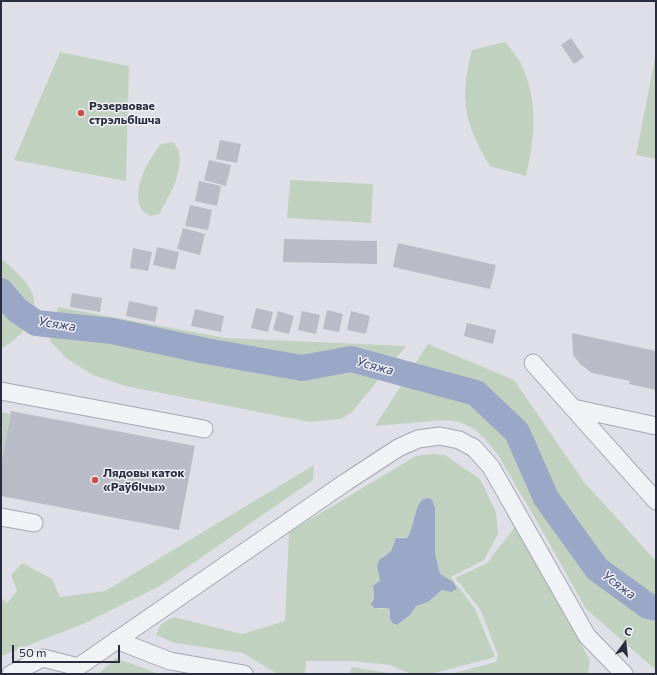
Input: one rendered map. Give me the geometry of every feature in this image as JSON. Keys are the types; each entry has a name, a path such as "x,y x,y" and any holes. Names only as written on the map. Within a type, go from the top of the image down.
{"street":[{"path":"533,363 656,501"},
{"path":"1,391 204,429"},
{"path":"573,408 656,426"},
{"path":"11,674 43,658 77,671 116,640 398,448 418,439 440,436 459,440 474,448 491,467 587,636 624,674"},
{"path":"1,517 34,523"},
{"path":"116,640 170,661 244,674"}],"green space":[{"path":"505,42 520,62 526,76 533,104 534,118 532,147 526,176 490,166 474,137 466,110 466,83 472,50"},
{"name":"Рэзервовае стрэльбішча","path":"60,52 129,66 126,181 14,160"},
{"path":"656,53 656,159 636,155"},
{"path":"173,142 179,152 180,160 177,176 171,192 159,214 150,216 142,210 139,202 138,194 142,175 151,158 161,144"},
{"path":"290,180 373,184 371,223 287,218"},
{"path":"1,258 18,273 27,284 32,293 34,303 33,312 24,330 9,344 1,349"},
{"path":"58,307 226,338 406,346 352,412 341,419 310,422 125,386 91,374 66,358 50,341"},
{"path":"428,344 514,380 584,482 656,561 656,670 586,609 498,455 484,438 474,429 460,422 446,420 375,426"},
{"path":"1,412 10,414 1,464"},
{"path":"433,454 445,455 480,479 496,512 498,534 484,560 451,577 475,609 495,657 431,674 411,674 390,665 352,661 306,661 305,674 277,674 243,653 175,643 156,635 161,624 174,617 242,634 285,621 289,532 416,456","holes":["435,508 435,553 440,574 455,586 451,592 442,590 428,602 416,606 411,614 397,625 392,623 390,619 390,610 388,608 380,609 371,604 374,599 373,591 380,581 377,566 384,555 391,551 395,540 399,537 407,538 413,526 415,513"]},
{"path":"314,465 313,480 160,586 83,624 1,656 1,598 7,603 17,591 11,575 22,563 52,579 60,597 105,591"},
{"path":"515,527 590,660 588,674 450,674 496,662 498,655 480,609 455,578 487,563"},
{"path":"116,658 159,674 98,674"},
{"path":"352,667 395,674 349,674"}],"water":[{"path":"428,498 432,500 435,508 435,553 440,574 453,582 457,589 451,592 442,590 428,602 416,606 411,614 397,625 392,623 390,619 390,610 388,608 374,608 371,604 374,599 373,586 380,581 377,566 379,560 391,551 396,538 407,538 412,527 417,508 423,500"}],"building":[{"path":"571,38 584,57 574,64 561,45"},
{"path":"220,140 241,144 237,163 216,159"},
{"path":"209,160 231,165 226,186 204,180"},
{"path":"199,181 221,186 217,206 195,201"},
{"path":"190,205 212,210 208,230 185,226"},
{"path":"183,228 205,234 200,255 177,249"},
{"path":"284,239 377,241 377,264 283,262"},
{"path":"398,243 496,265 490,289 393,267"},
{"path":"157,247 179,252 175,270 153,265"},
{"path":"133,248 152,252 148,271 130,268"},
{"path":"72,293 102,298 100,312 70,307"},
{"path":"129,301 158,307 155,322 126,316"},
{"path":"256,308 273,312 268,332 251,328"},
{"path":"195,309 224,316 221,332 191,326"},
{"path":"327,310 343,314 339,332 323,329"},
{"path":"278,311 294,316 289,334 273,330"},
{"path":"302,311 320,315 316,334 298,330"},
{"path":"351,311 370,316 366,334 347,330"},
{"path":"467,323 496,330 493,344 464,336"},
{"path":"572,333 656,351 656,390 629,384 630,381 592,373 580,364 573,355"},
{"name":"Лядовы каток «Раўбічы»","path":"11,411 195,446 179,530 1,496 1,464"}],"waterway":[{"name":"Усяжа","path":"1,291 17,310 36,323 112,331 206,351 302,368 351,359 476,393 517,432 546,498 597,569 648,606 656,608"}],"place":[{"name":"Рэзервовае стрэльбішча","path":"81,113"},
{"name":"Лядовы каток «Раўбічы»","path":"95,480"}]}
